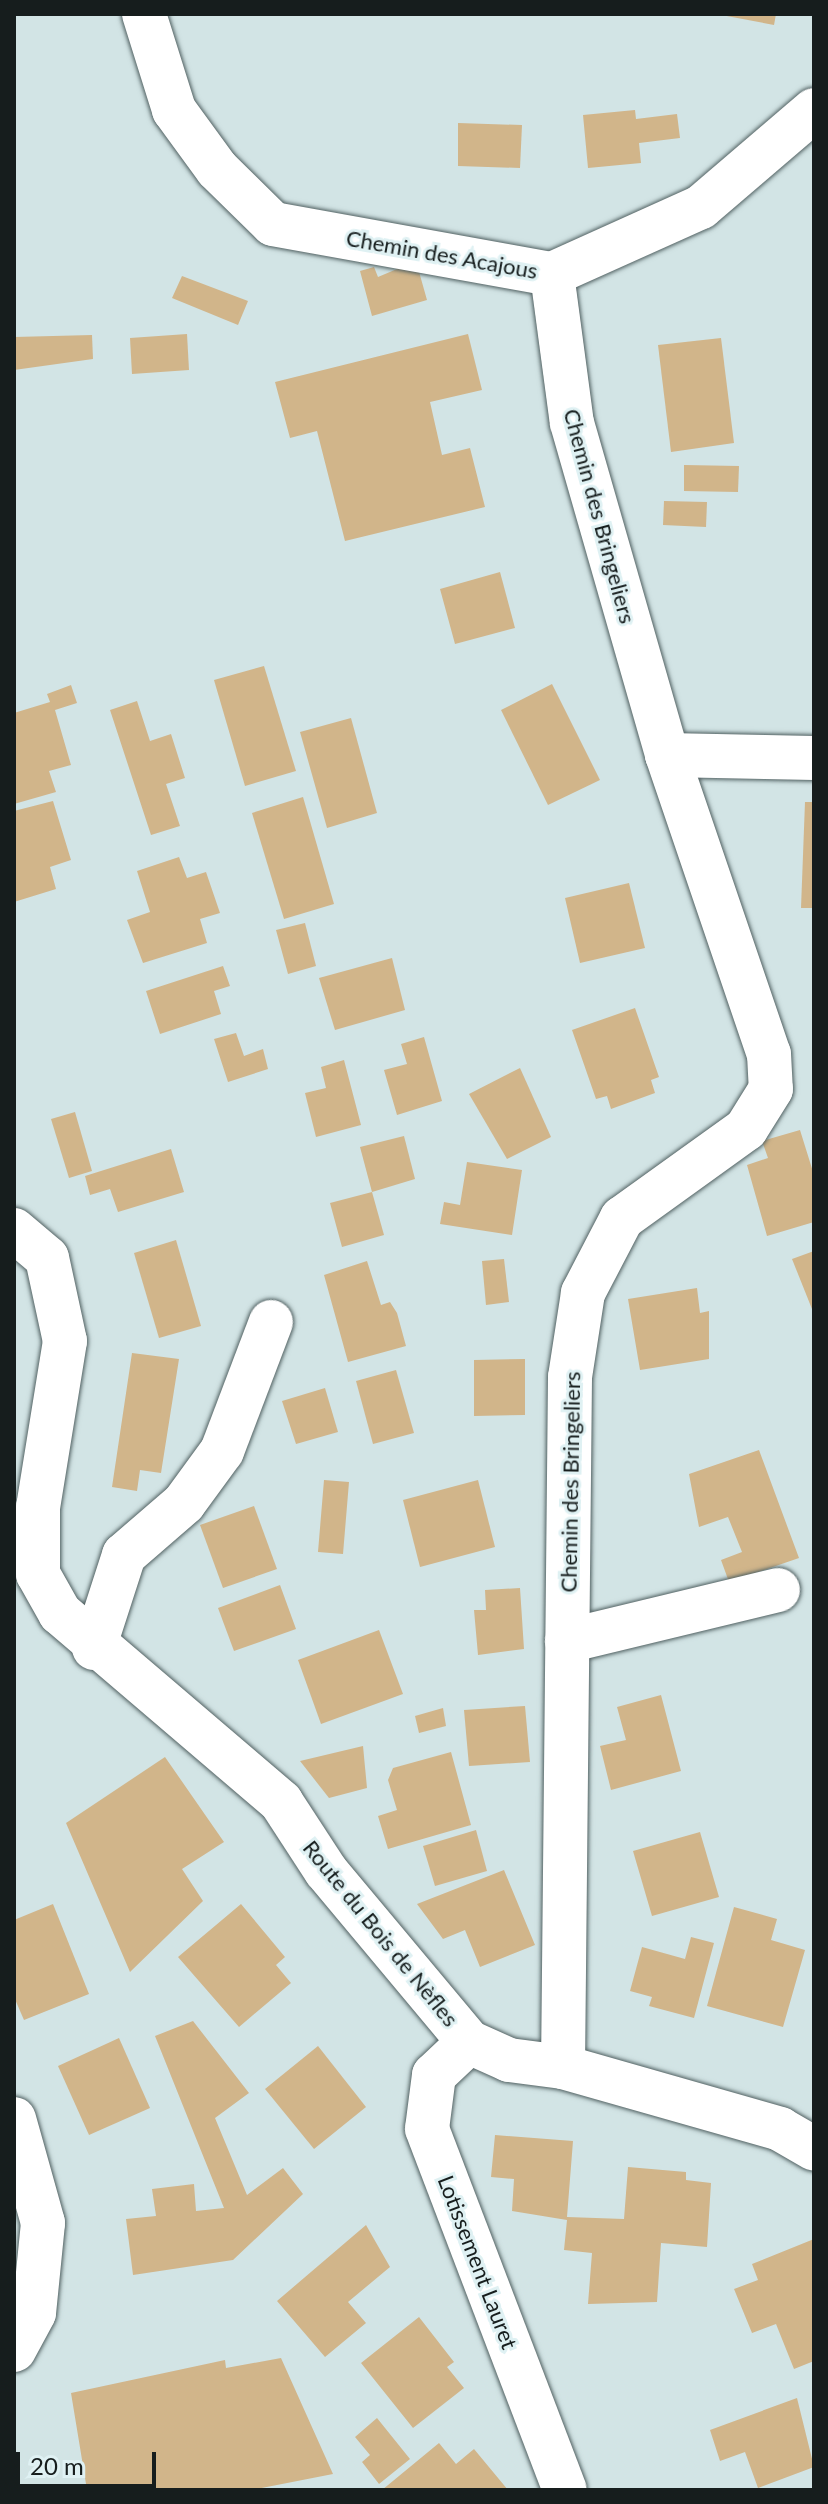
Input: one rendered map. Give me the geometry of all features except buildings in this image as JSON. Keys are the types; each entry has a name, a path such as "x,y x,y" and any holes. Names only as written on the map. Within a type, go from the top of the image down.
{"street":[{"name":"Chemin des Acajous","path":"144,14 174,110 217,169 273,224 552,274 701,207 814,110"},
{"name":"Chemin des Bringeliers","path":"552,274 572,423 667,755 769,1054 771,1089 746,1129 622,1218 583,1293 570,1377 563,2067"},
{"path":"667,755 814,758"},
{"name":"Route du Bois de Nèfles","path":"14,1230 47,1258 65,1341 38,1507 38,1574 60,1613 94,1648 281,1802 326,1871 469,2042 509,2060 563,2067 780,2129 814,2149"},
{"path":"94,1648 124,1555 184,1503 222,1451 271,1322"},
{"path":"567,1641 778,1590"},
{"name":"Lotissement Lauret","path":"469,2042 434,2075 427,2129 565,2490"},
{"path":"14,2119 43,2223 34,2313 14,2350"}]}
